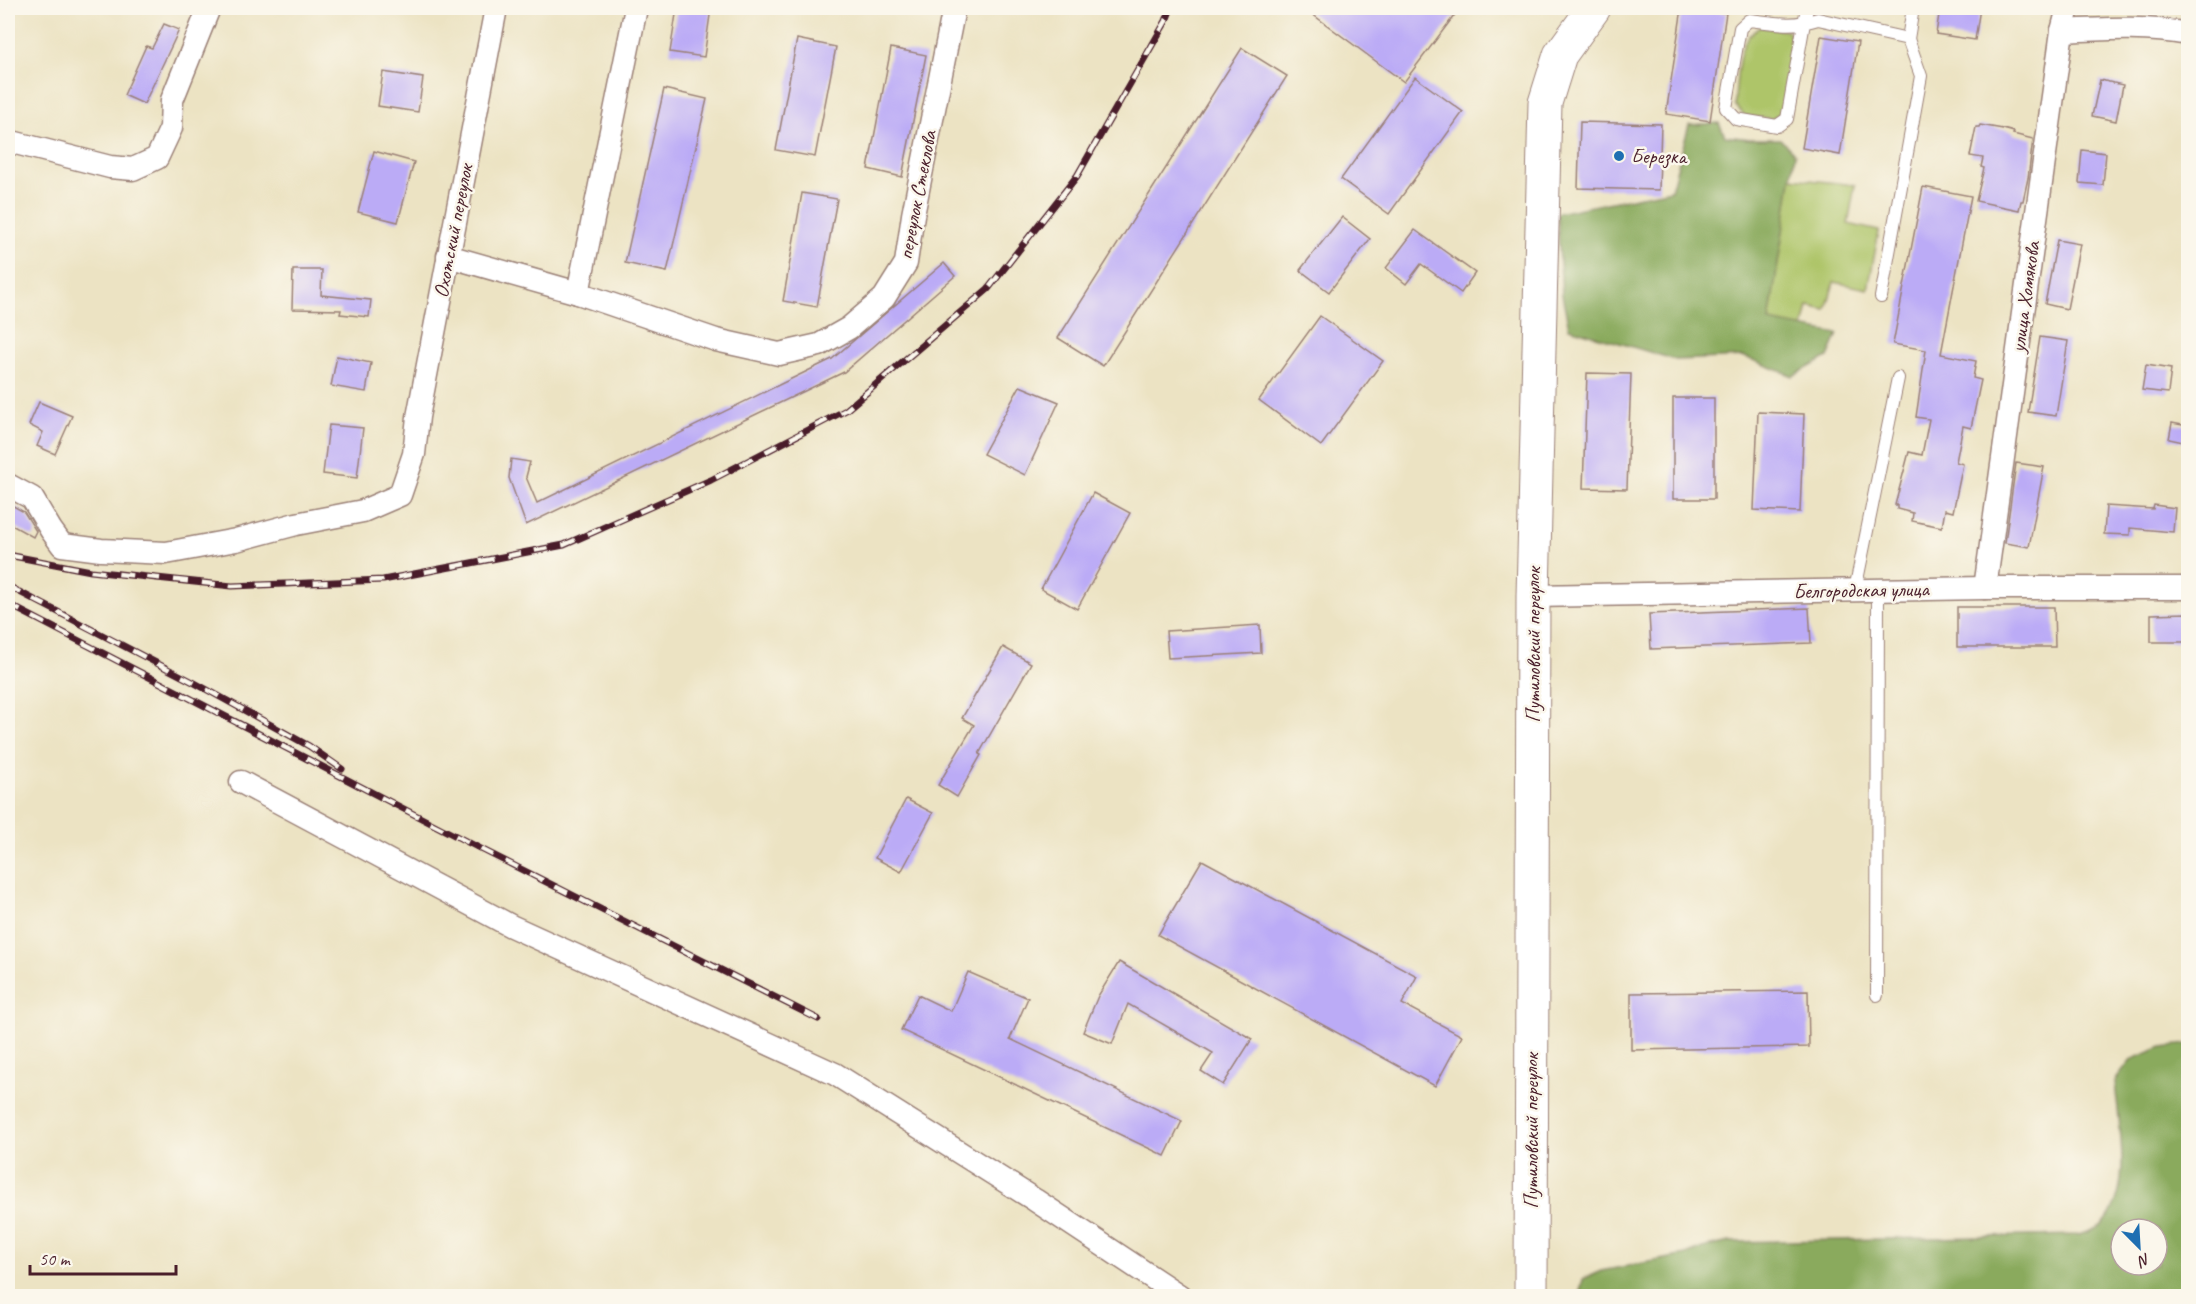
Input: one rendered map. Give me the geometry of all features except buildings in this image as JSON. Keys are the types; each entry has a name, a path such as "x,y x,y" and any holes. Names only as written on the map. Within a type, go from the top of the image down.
{"main road":[{"name":"Путиловский переулок","path":"1531,1296 1533,596 1545,103 1560,55 1594,8"}],"street":[{"path":"8,141 110,167 133,169 157,158 171,128 172,100 209,8"},
{"name":"Охотский переулок","path":"8,485 32,498 62,545 101,550 166,552 236,540 363,510 400,495 414,454 418,417 496,8"},
{"path":"578,293 636,8"},
{"name":"переулок Стеклова","path":"448,256 578,293 716,340 780,354 819,345 849,328 884,298 906,263 913,215 954,8"},
{"name":"улица Хомякова","path":"1985,588 2062,31 2068,8"},
{"path":"2062,31 2120,29 2188,34"},
{"name":"Белгородская улица","path":"1533,596 1985,588 2188,588"},
{"path":"241,782 511,926 835,1074 1035,1200 1180,1296"}],"lane":[{"path":"1807,8 1803,23 1787,119 1777,126 1736,119 1726,108 1740,28 1749,20 1788,25 1803,23 1818,19 1908,39"},
{"path":"1881,297 1921,76 1908,39 1913,8"},
{"path":"1855,590 1898,378"},
{"path":"1876,995 1878,590"}],"green space":[{"path":"1760,27 1787,31 1794,45 1784,110 1772,119 1745,116 1735,105 1742,48 1752,32"},
{"path":"1719,123 1725,136 1780,139 1795,154 1769,321 1838,334 1828,357 1793,376 1745,357 1676,360 1569,328 1562,295 1557,213 1671,190 1689,125"},
{"path":"1791,178 1855,185 1848,224 1879,231 1868,289 1834,282 1826,310 1808,306 1803,328 1769,321"},
{"path":"2188,1044 2188,1296 1999,1296 1972,1288 1813,1296 1579,1296 1583,1279 1601,1271 1686,1255 1706,1247 1730,1242 2079,1235 2096,1229 2104,1223 2119,1192 2122,1155 2115,1081 2132,1059 2162,1047"}],"railway":[{"path":"8,555 91,571 232,586 383,580 564,545 711,480 846,410 988,289 1077,176 1166,21 1171,8"},
{"path":"8,586 193,682 309,746 342,769"},
{"path":"8,604 483,850 818,1019"}],"place":[{"name":"Березка","path":"1619,156"}]}
